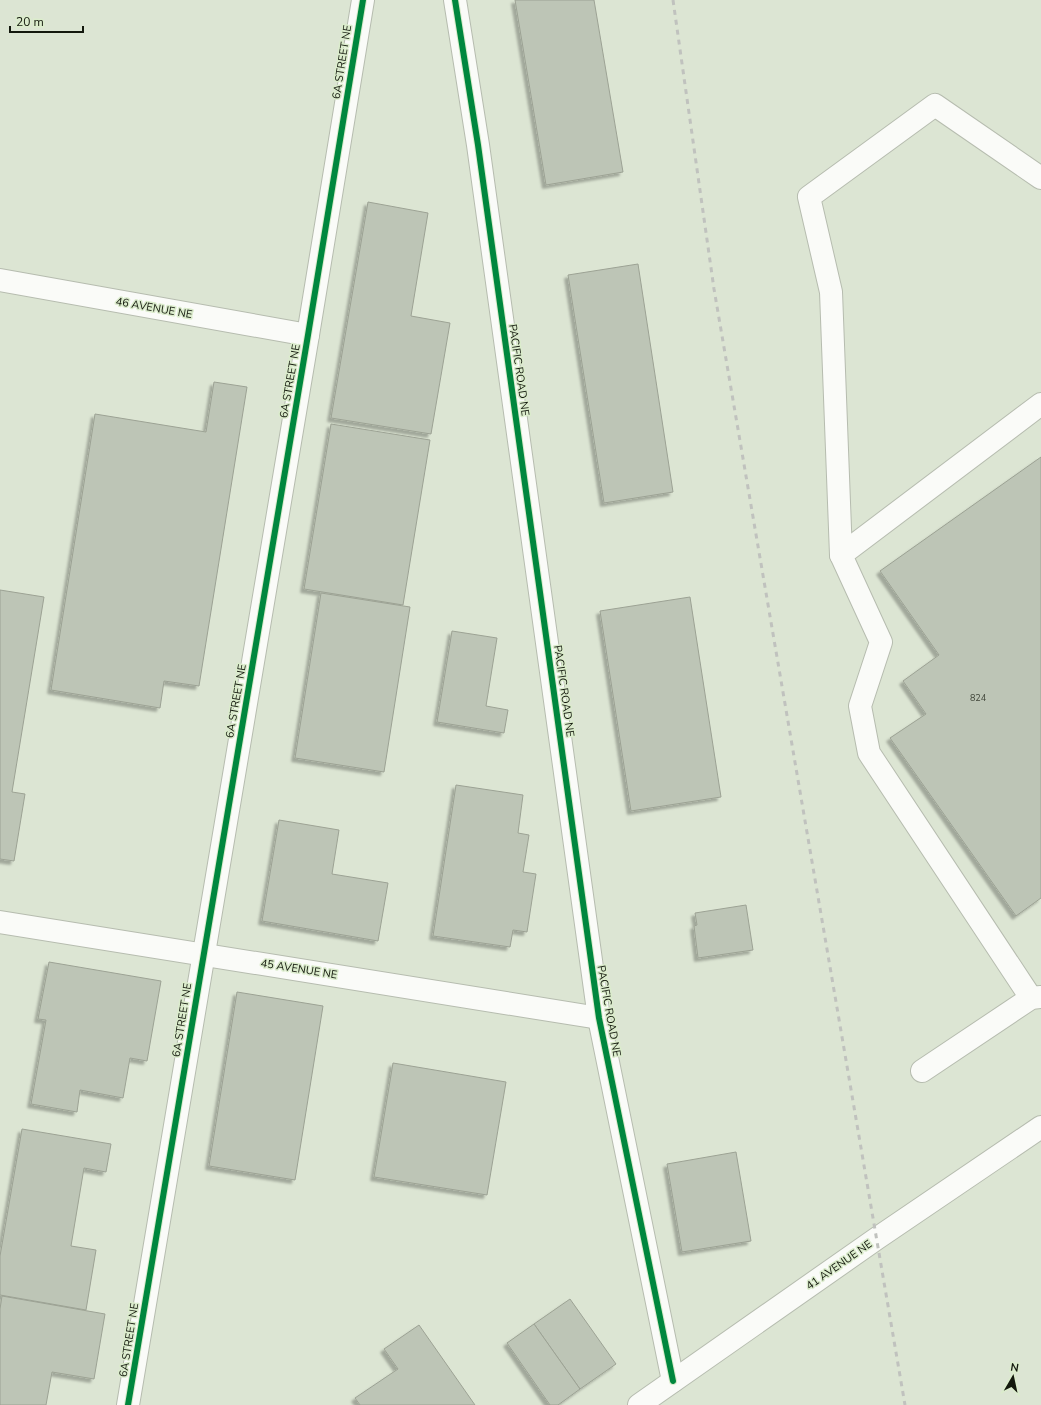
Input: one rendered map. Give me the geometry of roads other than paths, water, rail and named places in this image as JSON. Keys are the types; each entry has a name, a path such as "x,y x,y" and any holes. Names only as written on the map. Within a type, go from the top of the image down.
{"street":[{"name":"6A STREET NE","path":"128,1405 363,0"},
{"name":"PACIFIC ROAD NE","path":"455,0 478,145 599,1018 673,1381"},
{"path":"922,1071 1036,997 869,753 860,706 881,642 841,554 831,292 809,197 935,105 1041,178"},
{"name":"46 AVENUE NE","path":"0,280 308,335"},
{"path":"841,554 1041,404"},
{"name":"45 AVENUE NE","path":"0,922 599,1018"},
{"name":"41 AVENUE NE","path":"639,1405 1041,1127"}],"railway":[{"path":"673,0 714,289 905,1405"}]}
